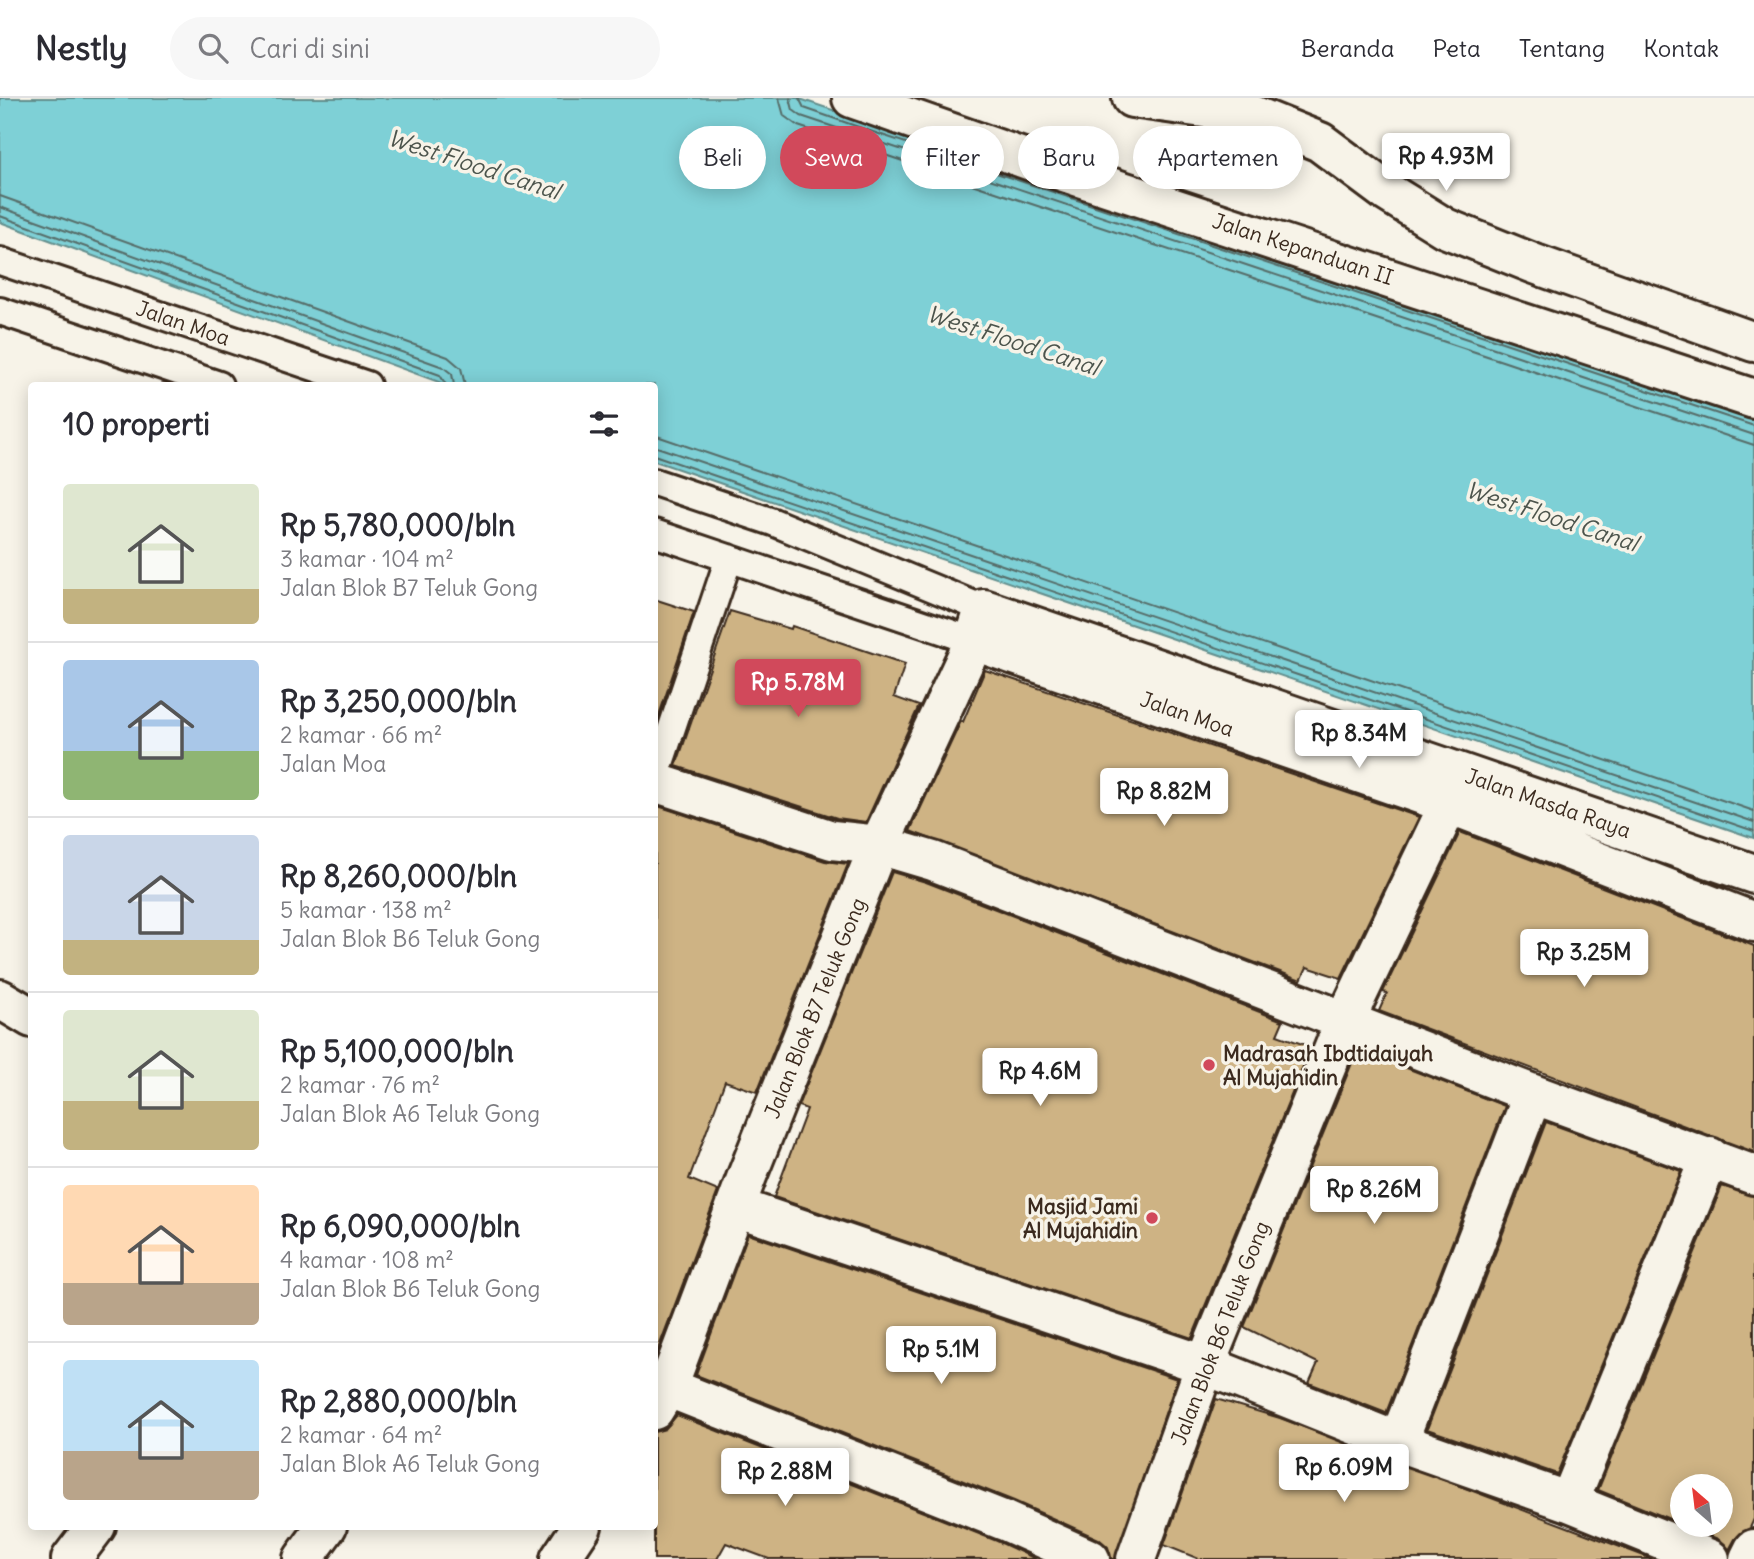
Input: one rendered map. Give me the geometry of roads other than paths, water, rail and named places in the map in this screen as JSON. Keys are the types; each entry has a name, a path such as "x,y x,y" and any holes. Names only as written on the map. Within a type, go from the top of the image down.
{"street":[{"name":"Jalan Kepanduan II","path":"852,98 1040,164 1754,399"},
{"path":"1132,98 1253,115 1320,142 1387,192 1445,228 1535,264 1754,342"},
{"name":"Jalan Moa","path":"979,625 1754,922"},
{"name":"Jalan Blok B7 Teluk Gong","path":"659,1394 879,845 979,625"},
{"name":"Jalan Masda Raya","path":"979,625 1754,874"},
{"path":"658,782 832,840 879,845 933,861 1533,1094 1754,1175"},
{"name":"Jalan Blok B6 Teluk Gong","path":"1136,1559 1205,1365 1345,1021 1449,804"},
{"path":"0,999 28,1016"},
{"path":"1398,1442 1533,1094"},
{"path":"1569,1502 1710,1157"},
{"path":"736,1206 1205,1365 1398,1442 1569,1502 1710,1559"},
{"path":"659,1394 1004,1521 1090,1559"},
{"path":"71,1559 93,1530"},
{"path":"303,1559 324,1530"},
{"path":"560,1559 579,1530"},
{"path":"1749,1559 1754,1549"}],"lane":[{"name":"Jalan Moa","path":"0,261 358,382"},
{"path":"0,311 210,382"},
{"name":"Jalan Moa","path":"658,483 773,522 979,625"},
{"name":"Jalan Moa","path":"658,534 729,558 979,625"},
{"path":"658,769 729,558"}],"water":[{"name":"West Flood Canal","path":"0,98 797,98 880,126 780,126 780,189 887,189 887,128 901,133 901,189 1004,189 1004,168 1018,172 1018,189 1067,189 1754,420 1754,838 658,462 658,382 439,382 0,222"}],"place":[{"name":"Madrasah Ibdtidaiyah Al Mujahidin","path":"1209,1065"},
{"name":"Masjid Jami Al Mujahidin","path":"1152,1218"}]}
